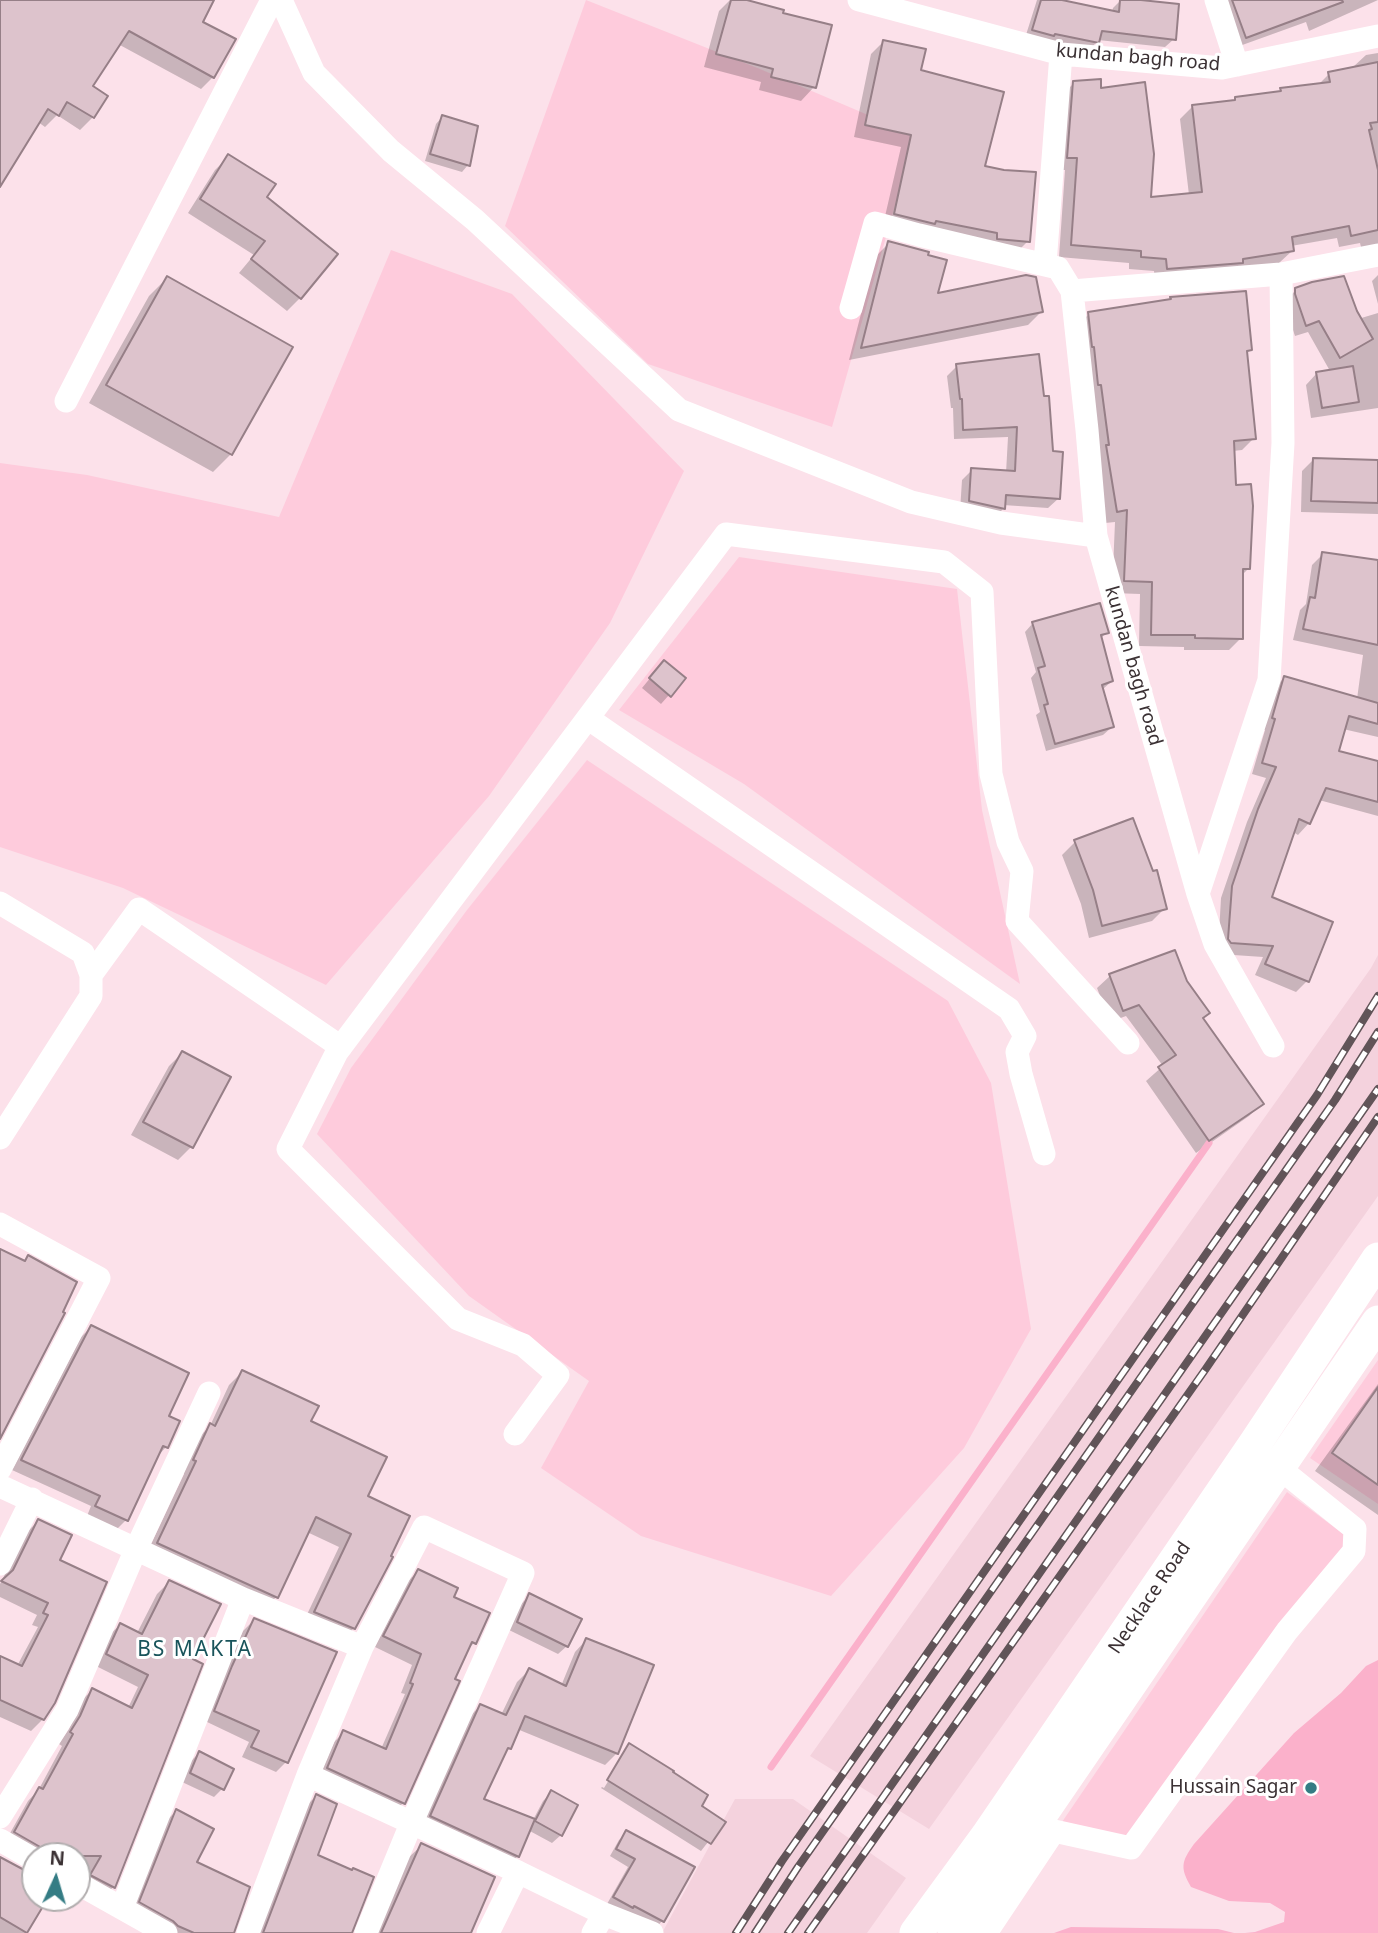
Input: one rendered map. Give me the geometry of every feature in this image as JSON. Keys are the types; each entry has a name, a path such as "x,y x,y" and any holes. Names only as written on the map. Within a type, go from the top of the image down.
{"main road":[{"name":"Necklace Road","path":"954,1933 1000,1845 1241,1465 1378,1259"},
{"name":"Necklace Road","path":"916,1933 1000,1845 1167,1632 1378,1322"}],"street":[{"path":"66,401 278,0"},
{"path":"278,0 314,73 391,151 475,220 680,410 911,502 1001,523 1096,536"},
{"name":"kundan bagh road","path":"859,0 920,7 1061,54 1222,68 1378,36"},
{"path":"1216,0 1237,65"},
{"path":"851,308 875,223 1051,266 1061,54"},
{"path":"1072,291 1281,274 1378,255"},
{"name":"kundan bagh road","path":"1051,266 1072,291 1096,536 1214,944 1273,1046"},
{"path":"1198,894 1269,680 1283,443 1281,274"},
{"path":"515,1434 558,1376 523,1345 458,1319 289,1149 341,1047 726,534 944,562 982,592 991,774 1008,842 1022,871 1017,921 1128,1043"},
{"path":"589,719 1009,1009 1025,1036 1017,1052 1044,1154"},
{"path":"0,903 83,953 91,975 92,996 0,1138"},
{"path":"91,975 139,909 341,1047"},
{"path":"0,1224 99,1278 0,1469"},
{"path":"0,1817 67,1710 136,1549 209,1393"},
{"path":"986,1933 1054,1832 1131,1848 1287,1631 1354,1551 1355,1529 1278,1467"},
{"path":"0,1486 243,1599 362,1647"},
{"path":"0,1564 32,1499"},
{"path":"247,1933 308,1775 362,1647 424,1527 523,1573 411,1824 366,1933"},
{"path":"122,1908 243,1599"},
{"path":"308,1775 518,1872 599,1924 652,1933"},
{"path":"0,1840 21,1852"},
{"path":"488,1933 518,1872"},
{"path":"91,1891 166,1933"}],"shaded area":[{"path":"586,0 760,69 915,135 832,427 648,364 505,226"},
{"path":"391,250 512,294 684,471 610,623 489,796 326,985 123,888 0,847 0,463 87,475 279,517"},
{"path":"739,557 957,589 982,810 1020,984 744,784 619,710"},
{"path":"587,760 948,1001 991,1083 1031,1329 964,1448 831,1596 641,1536 541,1468 589,1381 469,1296 317,1134 351,1068 467,910"},
{"path":"1378,955 1378,1196 929,1829 810,1756"},
{"path":"1378,1360 1378,1504 1310,1458"},
{"path":"1287,1492 1346,1536 1343,1549 1147,1817 1124,1837 1062,1822"},
{"name":"Hussain Sagar","path":"1378,1660 1378,1933 1245,1933 1284,1922 1285,1912 1270,1903 1229,1901 1191,1887 1184,1870 1186,1856 1294,1733 1341,1693 1366,1666"},
{"path":"735,1799 793,1799 906,1878 867,1933 662,1933"},
{"path":"1071,1927 1218,1929 1234,1933 1054,1933"}],"building":[{"path":"0,0 214,0 203,22 236,39 214,78 129,31 93,86 108,96 94,118 67,102 59,116 48,109 0,187"},
{"path":"731,0 747,0 784,10 783,13 832,25 816,88 771,77 773,69 716,54"},
{"path":"1041,0 1062,0 1119,12 1120,0 1179,4 1176,40 1102,31 1099,43 1032,30"},
{"path":"1232,0 1342,0 1343,2 1246,38"},
{"path":"883,40 926,49 921,70 1004,92 985,166 1036,172 1030,242 997,239 997,233 936,221 935,224 894,214 911,135 865,125"},
{"path":"1378,62 1378,122 1370,123 1372,129 1369,130 1378,170 1378,230 1351,236 1349,226 1292,237 1294,251 1243,259 1243,263 1167,269 1166,259 1141,257 1141,251 1071,245 1077,158 1067,158 1073,81 1101,79 1101,88 1145,82 1154,154 1151,197 1202,192 1192,105 1235,100 1235,97 1281,91 1280,88 1330,82 1328,72"},
{"path":"442,115 478,126 470,166 430,154"},
{"path":"228,154 276,184 267,197 338,254 301,299 251,259 265,241 200,199"},
{"path":"888,241 947,260 938,293 1026,275 1036,277 1043,312 861,348"},
{"path":"167,276 293,347 232,455 106,385"},
{"path":"1344,276 1357,311 1373,339 1340,358 1319,321 1306,326 1295,288"},
{"path":"1246,291 1252,350 1247,351 1256,439 1234,441 1236,485 1251,484 1253,506 1250,569 1243,569 1243,639 1151,635 1152,582 1124,581 1127,510 1117,512 1106,445 1109,445 1101,385 1098,385 1088,312 1171,299 1170,297"},
{"path":"1039,354 1044,396 1049,396 1053,451 1063,452 1060,499 1006,495 1005,509 969,501 971,468 1015,471 1017,427 963,430 962,399 956,364"},
{"path":"1353,366 1359,402 1322,408 1316,372"},
{"path":"1313,458 1378,460 1378,503 1311,501"},
{"path":"1322,552 1378,560 1378,645 1303,629 1310,597 1315,598"},
{"path":"1100,603 1109,633 1101,635 1113,681 1102,685 1114,727 1055,744 1044,705 1048,704 1038,668 1045,666 1032,622"},
{"path":"664,660 686,678 671,697 649,678"},
{"path":"1284,676 1378,703 1378,724 1349,716 1339,751 1378,761 1378,802 1326,788 1310,824 1299,819 1272,897 1333,922 1309,982 1265,964 1273,946 1231,943 1228,939 1232,886 1258,809 1276,767 1262,763"},
{"path":"1133,818 1153,871 1157,870 1167,909 1102,926 1093,890 1074,840"},
{"path":"1175,950 1187,981 1210,1013 1203,1018 1264,1104 1209,1141 1158,1067 1176,1055 1139,1005 1123,1011 1109,974"},
{"path":"182,1051 231,1077 193,1148 143,1122"},
{"path":"0,1249 25,1261 28,1255 77,1282 63,1312 65,1313 0,1439"},
{"path":"91,1325 189,1373 169,1416 180,1421 168,1448 163,1446 128,1521 95,1506 100,1496 21,1460"},
{"path":"242,1370 319,1406 311,1421 387,1457 368,1496 410,1516 391,1556 393,1557 355,1629 314,1612 351,1534 316,1517 278,1598 157,1543 196,1461 193,1460 210,1423 215,1426"},
{"path":"1378,1387 1378,1485 1332,1453"},
{"path":"38,1519 72,1535 60,1560 107,1582 55,1703 44,1720 0,1700 0,1656 22,1666 48,1615 43,1613 48,1603 1,1581 13,1570"},
{"path":"418,1569 458,1588 454,1597 490,1613 476,1644 472,1642 455,1679 460,1681 405,1804 327,1768 343,1730 386,1749 413,1684 410,1683 421,1654 383,1636"},
{"path":"169,1580 221,1604 193,1659 203,1664 115,1888 91,1876 101,1856 91,1856 91,1842 32,1842 14,1832 39,1787 43,1789 73,1734 70,1732 92,1688 132,1708 148,1675 106,1654 120,1623 142,1634"},
{"path":"529,1593 582,1619 568,1647 517,1622"},
{"path":"254,1618 337,1652 288,1763 251,1747 259,1731 214,1711"},
{"path":"586,1638 654,1665 618,1754 525,1716 484,1799 535,1819 519,1857 430,1816 480,1704 506,1715 529,1668 566,1686"},
{"path":"629,1743 708,1795 702,1806 726,1822 711,1844 607,1780"},
{"path":"199,1751 234,1769 224,1790 190,1773"},
{"path":"551,1790 578,1805 562,1836 535,1821"},
{"path":"316,1794 337,1804 318,1855 374,1877 352,1933 263,1933"},
{"path":"176,1809 214,1829 197,1862 250,1887 234,1933 194,1933 139,1902"},
{"path":"626,1830 695,1867 664,1922 613,1897 635,1859 616,1849"},
{"path":"421,1843 495,1877 471,1933 381,1933"},
{"path":"0,1857 21,1868 21,1912 40,1912 27,1933 0,1917"}],"waterway":[{"path":"771,1767 1209,1143"}],"railway":[{"path":"736,1933 782,1861 1317,1095 1378,996"},
{"path":"755,1933 798,1867 1335,1100 1378,1032"},
{"path":"788,1933 1378,1089"},
{"path":"808,1933 1205,1370 1378,1117"}],"place":[{"name":"Hussain Sagar","path":"1311,1788"}],"district":[{"name":"BS MAKTA","path":"195,1650"}]}
